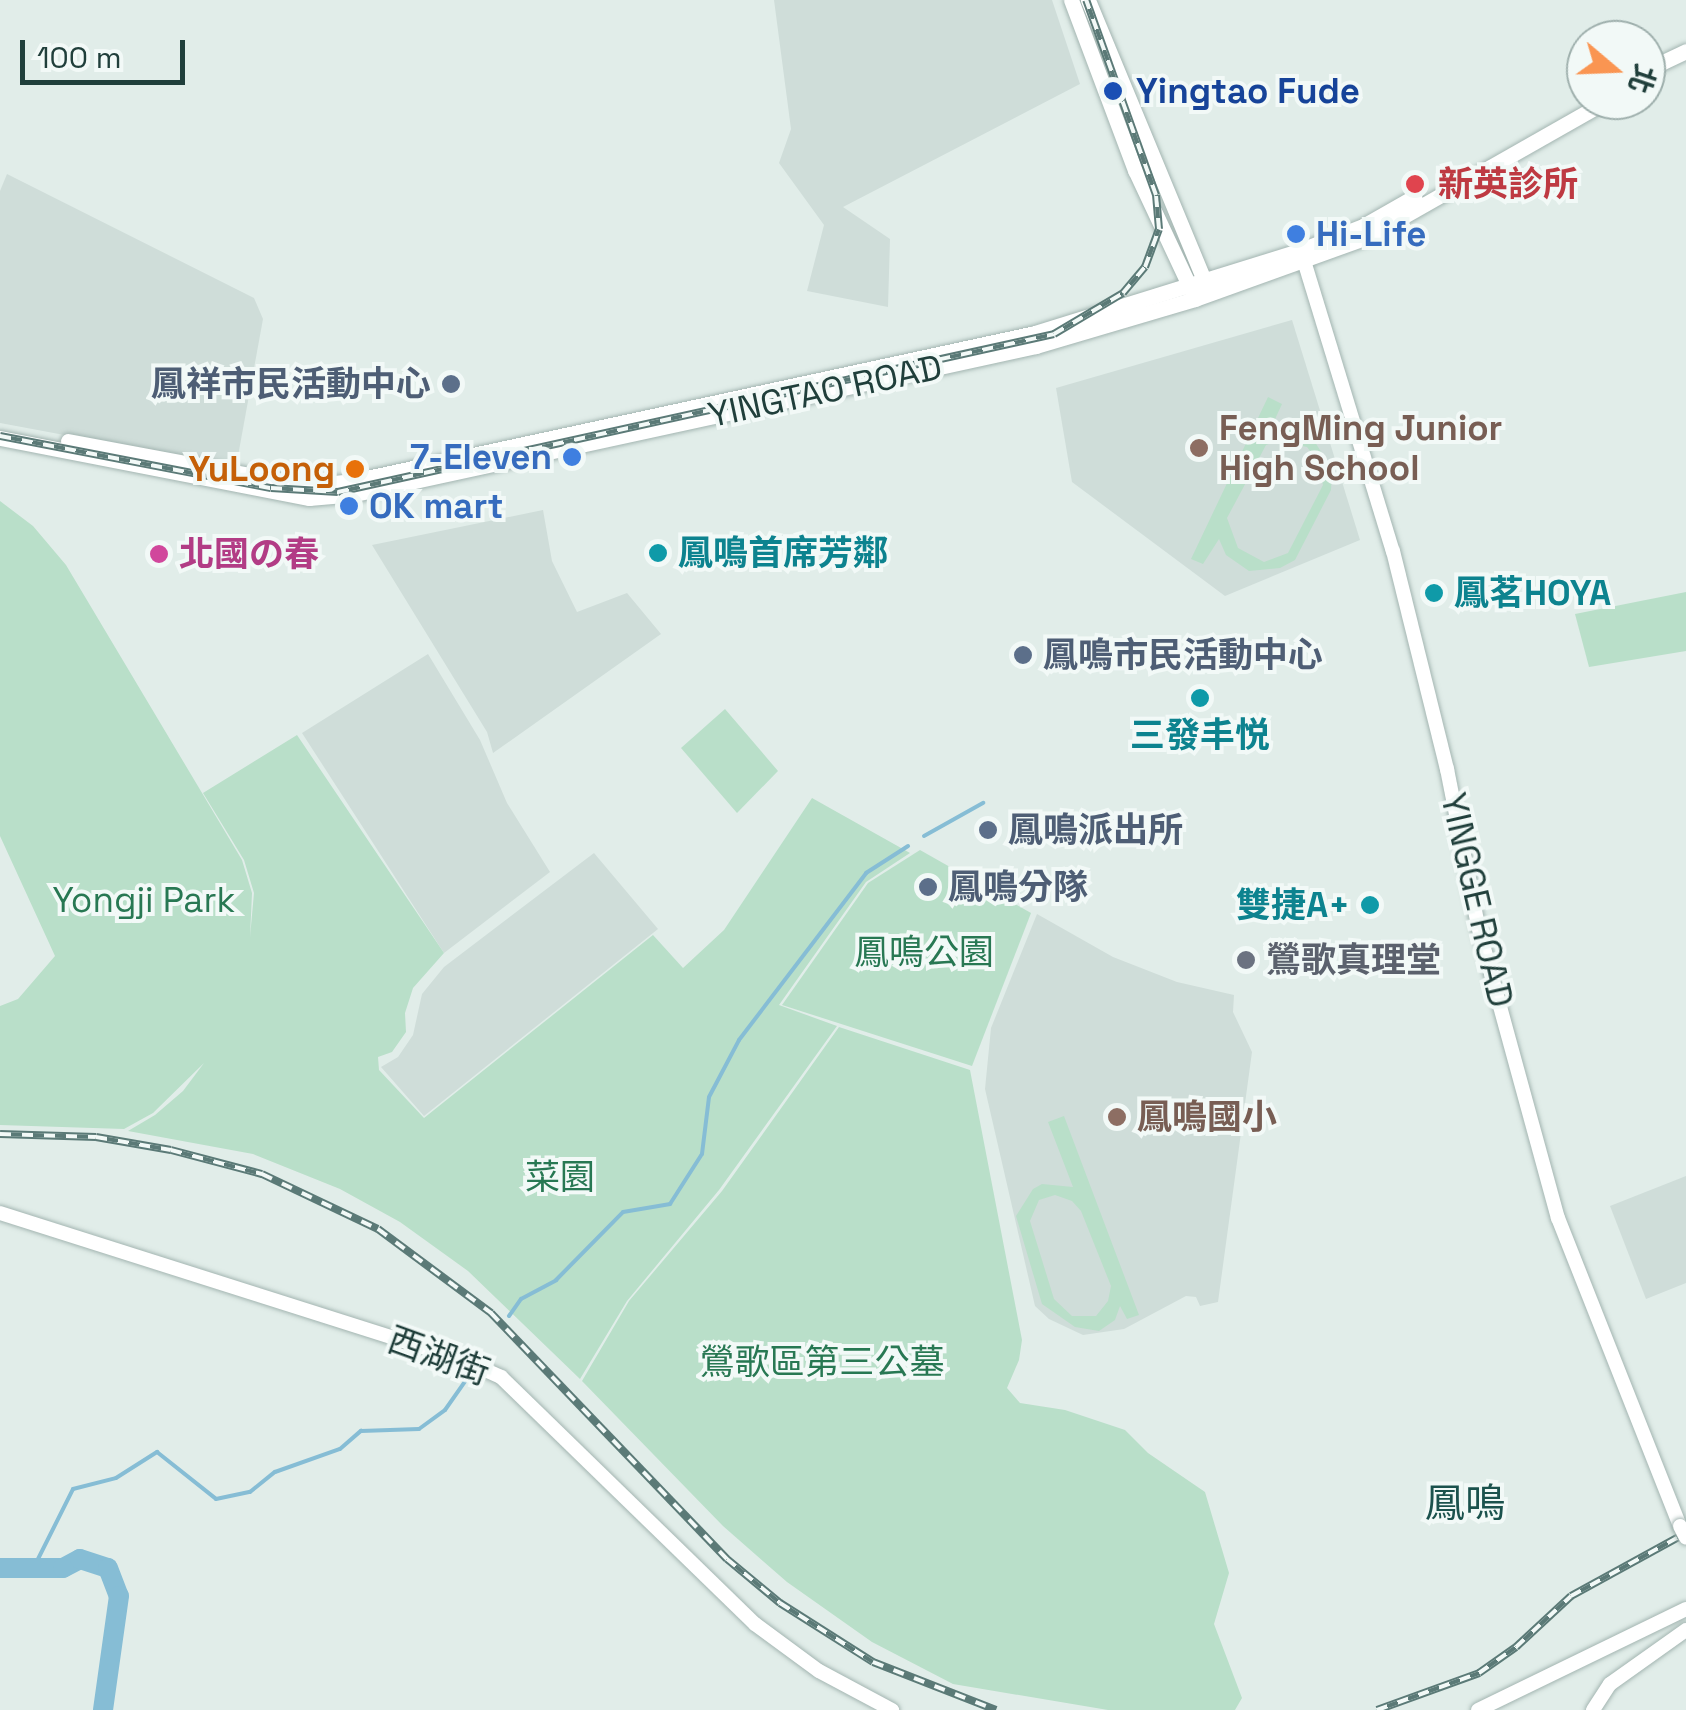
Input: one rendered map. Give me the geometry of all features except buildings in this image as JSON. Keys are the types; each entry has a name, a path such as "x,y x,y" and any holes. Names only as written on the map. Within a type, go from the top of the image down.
{"main road":[{"path":"1071,0 1135,170 1200,291"},
{"path":"1088,0 1200,291"},
{"name":"YINGTAO ROAD","path":"1303,256 1566,112"},
{"name":"YINGTAO ROAD","path":"0,438 309,498 355,494 1036,346 1367,237 1573,120"},
{"name":"YINGTAO ROAD","path":"0,428 308,486 326,485 893,366 1200,291"}],"street":[{"name":"YINGGE ROAD","path":"1303,256 1393,551 1447,769 1478,926 1558,1218 1683,1532"},
{"name":"西湖街","path":"0,1213 462,1360 502,1377 755,1624 819,1671 892,1710"},
{"path":"1478,1710 1686,1609"},
{"path":"1593,1710 1610,1684 1686,1630"}],"shaded area":[{"path":"774,0 1052,0 1080,84 843,207 890,239 888,307 807,291 824,225 779,163 791,129"},
{"path":"7,174 254,298 263,319 236,467 0,423 0,191"},
{"name":"FengMing Junior High School","path":"1292,320 1360,540 1225,596 1072,482 1056,388"},
{"path":"543,510 552,561 577,612 627,593 661,634 493,753 487,732 372,545"},
{"path":"428,654 480,740 507,803 550,872 444,953 302,733"},
{"path":"594,853 658,929 424,1116 381,1067 398,1057 413,1035 422,994 444,967"},
{"name":"鳳鳴國小","path":"1037,914 1113,957 1177,982 1234,995 1233,1012 1252,1052 1218,1302 1200,1306 1196,1297 1186,1296 1124,1329 1083,1335 1049,1319 1035,1306 985,1089 991,1028"},
{"path":"1686,1176 1686,1283 1646,1299 1610,1206"}],"green space":[{"path":"1268,397 1282,404 1270,430 1301,430 1313,439 1332,469 1331,490 1295,560 1280,568 1249,571 1226,555 1219,539 1203,564 1191,559","holes":["1277,441 1307,447 1317,460 1323,485 1288,553 1264,562 1238,548 1227,518 1266,445"]},
{"name":"菜園","path":"0,501 33,526 66,565 242,860 252,893 250,937 254,893 244,860 203,793 297,735 444,953 413,988 405,1013 406,1032 392,1052 378,1057 379,1070 424,1118 653,935 683,968 724,930 812,798 910,853 866,882 779,1005 837,1026 719,1190 627,1301 580,1379 468,1271 400,1222 340,1189 253,1154 128,1131 155,1115 183,1091 204,1063 153,1113 124,1129 0,1125 0,1006 18,999 55,956 0,836"},
{"path":"1686,592 1686,651 1589,667 1575,614"},
{"path":"725,709 778,771 737,813 681,748"},
{"name":"鳳鳴公園","path":"920,850 1031,913 972,1066 782,1005 868,883"},
{"name":"鶯歌區第三公墓","path":"839,1027 970,1070 1022,1340 1019,1360 1007,1388 1020,1403 1065,1410 1125,1430 1148,1453 1205,1492 1229,1573 1214,1624 1242,1698 1235,1710 1108,1710 953,1684 872,1642 787,1582 723,1526 582,1381 629,1301 722,1191"},
{"path":"1064,1116 1139,1315 1127,1319 1120,1306 1115,1320 1099,1331 1075,1327 1042,1304 1016,1216 1033,1189 1042,1184 1073,1187 1048,1122","holes":["1055,1195 1072,1201 1081,1211 1111,1286 1108,1301 1096,1316 1072,1316 1054,1299 1030,1221 1039,1200"]}],"waterway":[{"path":"924,836 983,803"},
{"path":"509,1316 521,1299 556,1280 623,1212 670,1204 702,1154 709,1097 739,1040 866,873 908,846"},
{"path":"33,1569 73,1489 116,1478 157,1452 216,1499 250,1492 275,1472 340,1449 361,1431 419,1429 445,1410 465,1381"},
{"path":"0,1568 63,1568 80,1559 108,1568 119,1596 103,1710"}],"railway":[{"path":"0,436 271,488 338,492 1054,334 1123,293 1145,267 1159,229 1156,195 1086,0"},
{"path":"0,1134 96,1137 171,1150 262,1174 378,1229 491,1313 727,1559 780,1603 873,1662 996,1710"},
{"path":"1377,1710 1479,1673 1516,1647 1571,1596 1686,1533"}],"place":[{"name":"Yingtao Fude","path":"1113,91"},
{"name":"新英診所","path":"1415,184"},
{"name":"Hi-Life","path":"1296,234"},
{"name":"鳳祥市民活動中心","path":"451,384"},
{"name":"FengMing Junior High School","path":"1199,448"},
{"name":"7-Eleven","path":"572,457"},
{"name":"YuLoong","path":"355,469"},
{"name":"OK mart","path":"349,506"},
{"name":"鳳鳴首席芳鄰","path":"658,553"},
{"name":"北國の春","path":"159,554"},
{"name":"鳳茗HOYA","path":"1434,593"},
{"name":"鳳鳴市民活動中心","path":"1023,655"},
{"name":"三發丰悦","path":"1200,698"},
{"name":"鳳鳴派出所","path":"988,830"},
{"name":"鳳鳴分隊","path":"928,887"},
{"name":"雙捷A+","path":"1370,905"},
{"name":"鶯歌真理堂","path":"1246,960"},
{"name":"鳳鳴國小","path":"1117,1117"}],"district":[{"name":"鳳鳴","path":"1465,1504"}],"park label":[{"name":"Yongji Park","path":"144,900"}]}
